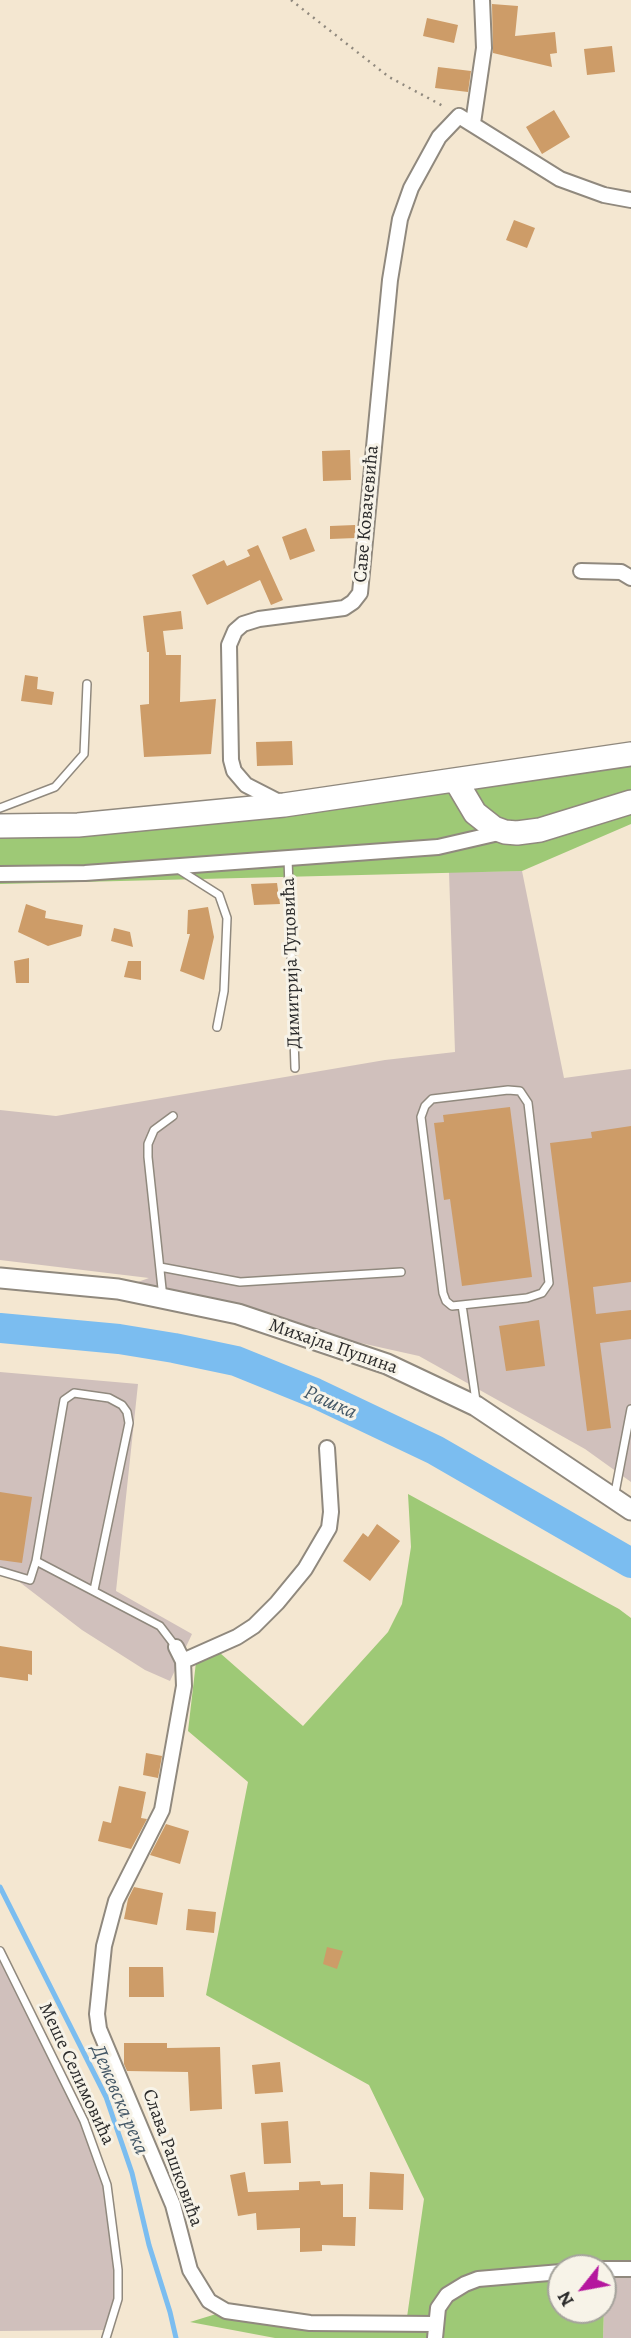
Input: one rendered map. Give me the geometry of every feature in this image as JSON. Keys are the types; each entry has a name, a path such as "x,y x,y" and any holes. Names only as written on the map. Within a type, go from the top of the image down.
{"main road":[{"path":"0,826 165,818 284,805 631,754"},
{"path":"456,781 475,813 494,828 505,832"},
{"name":"Димитрија Туцовића","path":"505,832 540,830 631,802"},
{"path":"0,837 54,825"}],"street":[{"path":"482,0 484,48 466,120 560,179 604,195 631,200"},
{"name":"Саве Ковачевића","path":"284,805 246,785 234,771 231,760 229,645 235,631 243,624 344,608 360,593 388,293 400,219 411,188 439,137 466,120"},
{"path":"581,571 621,572 631,578"},
{"name":"Димитрија Туцовића","path":"0,874 85,873 438,847 505,832"},
{"name":"Михајла Пупина","path":"0,1278 118,1289 238,1314 387,1364 476,1406 631,1510"},
{"path":"183,1661 237,1637 254,1626 305,1569 328,1528 331,1512 327,1448"},
{"name":"Слава Рашковића","path":"176,1647 183,1661 184,1686 162,1810 116,1901 104,1946 97,2014 99,2029 173,2204 190,2270 209,2301 226,2311 310,2323 435,2331 438,2308 442,2301 465,2284 478,2280 547,2273"}],"lane":[{"path":"0,808 55,786 84,754 87,684"},
{"name":"Димитрија Туцовића","path":"288,858 295,1068"},
{"path":"174,866 219,895 227,918 224,991 217,1027"},
{"path":"520,1091 528,1103 549,1283 542,1293 527,1298 461,1305 452,1306 443,1293 421,1117 425,1106 432,1099 520,1091"},
{"path":"163,1298 148,1144 154,1130 173,1116"},
{"path":"160,1267 240,1282 401,1272"},
{"path":"461,1305 476,1406"},
{"path":"0,1571 30,1580 36,1561 64,1400 74,1393 109,1398 122,1405 127,1412 129,1423 94,1590"},
{"path":"614,1499 631,1409"},
{"path":"36,1561 160,1626 176,1647"},
{"name":"Меше Селимовића","path":"0,1951 85,2120 107,2185 118,2270 118,2299 106,2338"}],"path":[{"path":"291,0 388,77 466,120"}],"shaded area":[{"path":"522,871 564,1078 631,1069 631,1482 585,1449 419,1356 118,1289 149,1278 0,1260 0,1110 56,1116 385,1060 455,1052 449,872"},
{"path":"0,1372 138,1384 116,1591 192,1634 170,1681 145,1670 82,1630 13,1577 0,1576"},
{"path":"0,1951 84,2121 107,2185 118,2270 117,2302 109,2330 0,2331"},
{"path":"631,2277 631,2338 603,2338 603,2324 617,2324 617,2278"}],"green space":[{"path":"631,747 631,824 522,871 0,884 0,817 47,813 110,814 270,800"},
{"path":"408,1494 631,1618 631,2277 617,2278 617,2254 547,2254 547,2324 603,2324 603,2338 275,2338 190,2322 226,2311 406,2324 424,2199 369,2085 206,1995 248,1782 188,1731 196,1662 220,1653 303,1726 388,1632 402,1604 411,1547"}],"building":[{"path":"492,4 518,6 515,36 555,32 557,53 550,54 552,67 493,53"},
{"path":"427,18 458,25 454,43 423,36"},
{"path":"612,46 615,72 587,75 584,49"},
{"path":"438,67 471,71 468,92 435,88"},
{"path":"554,110 570,137 542,154 526,127"},
{"path":"514,220 535,228 527,248 506,240"},
{"path":"350,450 351,480 323,481 322,451"},
{"path":"355,525 356,538 330,539 330,526"},
{"path":"306,528 315,551 290,560 282,537"},
{"path":"258,545 283,600 271,605 260,580 207,605 192,575 224,560 227,566 250,556 247,550"},
{"path":"181,611 183,629 163,631 166,655 181,655 180,702 216,699 211,754 144,757 140,705 149,704 149,652 143,616"},
{"path":"25,675 38,677 37,689 54,692 52,705 21,701"},
{"path":"292,741 293,765 257,766 256,742"},
{"path":"277,883 280,904 254,905 251,884"},
{"path":"26,904 46,911 45,918 83,925 81,936 48,946 18,932"},
{"path":"208,907 214,937 204,980 180,971 190,934 187,934 188,910"},
{"path":"114,928 130,932 133,947 111,941"},
{"path":"29,958 29,983 16,983 14,961"},
{"path":"128,961 141,961 141,980 124,977"},
{"path":"510,1107 532,1277 462,1286 450,1199 444,1200 434,1123 444,1122 443,1115"},
{"path":"631,1126 631,1282 593,1287 596,1314 631,1310 631,1339 600,1343 611,1428 587,1431 550,1143 592,1138 591,1132"},
{"path":"539,1320 545,1366 506,1371 499,1326"},
{"path":"0,1492 32,1497 22,1563 0,1560"},
{"path":"377,1524 400,1541 370,1581 343,1561 363,1533 368,1537"},
{"path":"0,1646 32,1651 32,1675 28,1674 28,1681 0,1677"},
{"path":"146,1753 162,1756 158,1778 143,1775"},
{"path":"119,1786 146,1792 141,1818 147,1819 131,1849 98,1841 103,1821 111,1823"},
{"path":"166,1824 189,1831 180,1864 150,1855"},
{"path":"134,1887 163,1893 157,1925 124,1919 128,1899"},
{"path":"188,1909 216,1912 214,1933 186,1930"},
{"path":"327,1947 343,1951 337,1969 323,1964"},
{"path":"129,1967 163,1967 164,1997 129,1997"},
{"path":"124,2043 167,2043 167,2048 220,2047 222,2109 190,2111 188,2072 127,2071 124,2064"},
{"path":"280,2062 283,2092 255,2094 252,2065"},
{"path":"288,2121 291,2163 264,2164 261,2123"},
{"path":"245,2172 248,2192 299,2190 299,2182 343,2184 343,2217 356,2217 355,2246 322,2245 322,2251 300,2252 300,2228 257,2230 256,2213 238,2216 230,2175"},
{"path":"370,2172 404,2174 403,2210 369,2209"}],"waterway":[{"name":"Рашка","path":"0,1328 119,1339 236,1361 315,1393 435,1450 631,1563"},
{"name":"Дежевска река","path":"0,1887 106,2097 132,2173 149,2245 176,2338"}]}
